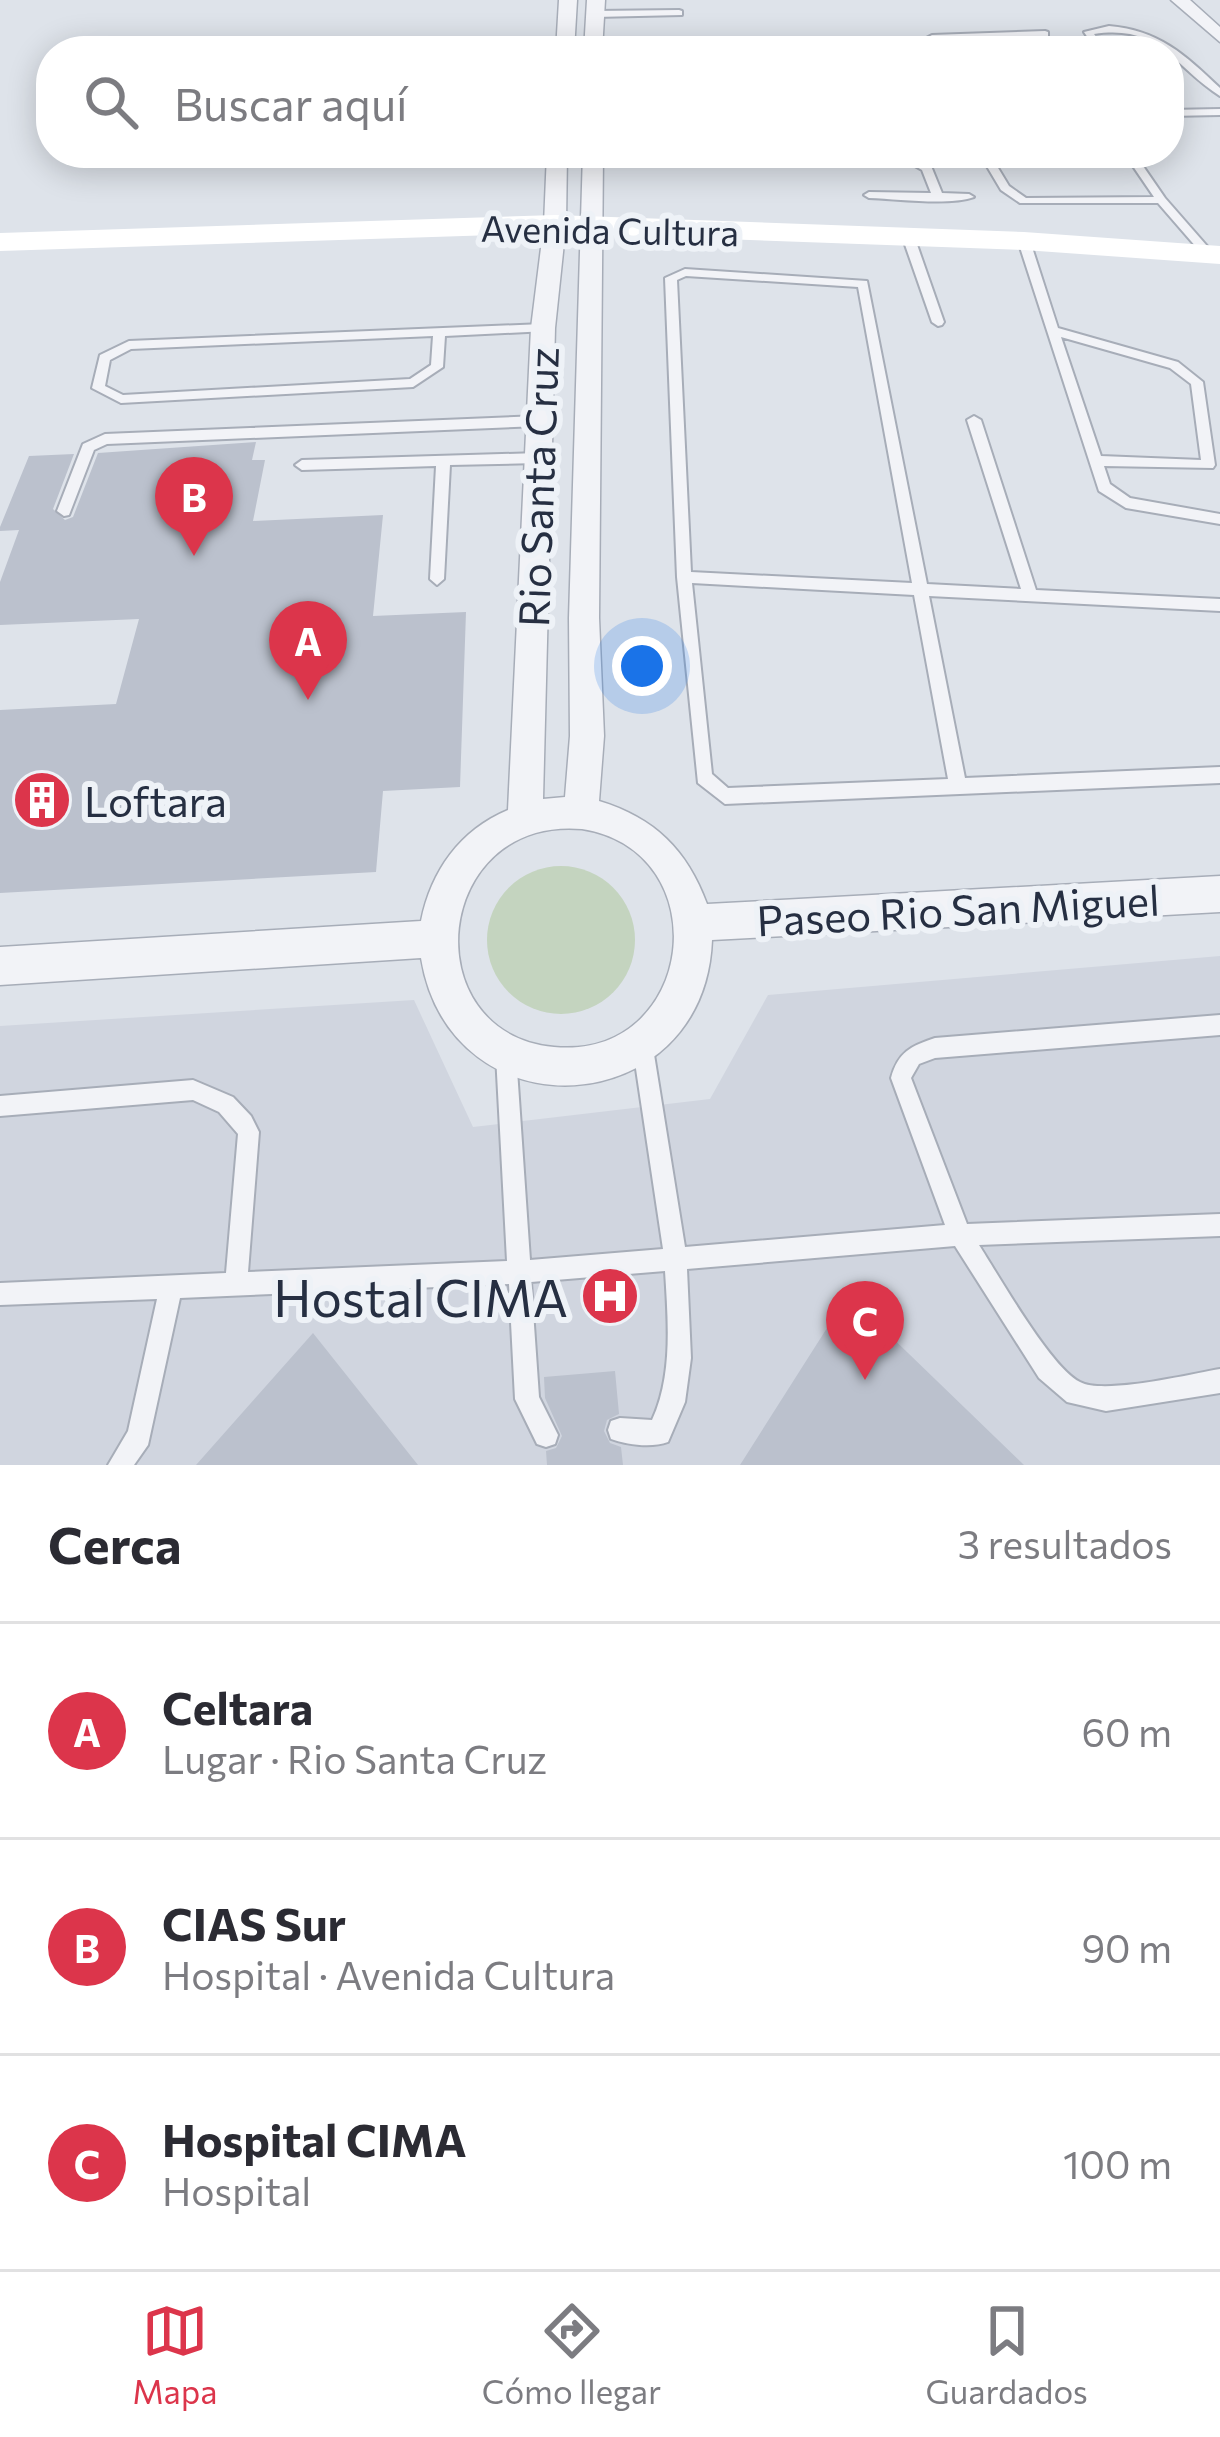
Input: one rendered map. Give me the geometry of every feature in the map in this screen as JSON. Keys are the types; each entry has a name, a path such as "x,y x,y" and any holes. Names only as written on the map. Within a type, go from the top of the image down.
{"street":[{"path":"566,36 568,0"},
{"path":"1180,0 1220,37"},
{"name":"Rio Santa Cruz","path":"525,821 543,328 557,168"},
{"name":"Rio Santa Cruz","path":"581,814 587,736 584,618 592,168"},
{"name":"Avenida Cultura","path":"0,242 555,224 1024,241 1214,255"},
{"path":"581,814 621,824 656,847 682,881 695,923 692,967 674,1009 642,1042 599,1063 551,1067 506,1055 468,1028 444,990 436,939 442,904 460,868 489,839 525,821 581,814"},
{"name":"Paseo Rio San Miguel","path":"695,923 1220,894"},
{"path":"0,965 436,939"}],"lane":[{"path":"595,7 621,0"},
{"path":"595,7 679,13"},
{"path":"960,36 1042,30 1046,36"},
{"path":"1091,36 1088,32 1147,32 1152,36"},
{"path":"1184,63 1220,93"},
{"path":"1184,113 1220,112"},
{"path":"927,168 938,197"},
{"path":"993,168 1005,188 1024,201 1161,200"},
{"path":"1139,168 1161,200 1214,255"},
{"path":"869,195 969,197"},
{"path":"908,236 938,322"},
{"path":"1024,241 1095,461 1114,498 1220,519"},
{"path":"958,786 864,287 856,280 818,278 685,272 671,278 684,577 704,778 714,791 725,796 1220,776"},
{"path":"439,332 437,367 412,383 121,399 98,388 104,358 129,345 439,332 543,328"},
{"path":"1052,330 1187,371 1198,382 1212,436 1214,466 1095,461"},
{"path":"974,419 1030,595"},
{"path":"64,512 88,447 105,440 539,421"},
{"path":"302,465 538,458"},
{"path":"437,579 443,461"},
{"path":"684,577 1220,605"},
{"path":"1220,1025 934,1048 903,1064 901,1078 960,1235 1047,1370 1075,1394 1106,1399 1220,1381"},
{"path":"620,1430 659,1433 670,1418 676,1394 678,1260 642,1042"},
{"path":"506,1055 527,1399 546,1435"},
{"path":"0,1106 193,1090 218,1096 238,1113 249,1132 236,1286"},
{"path":"0,1294 518,1272 960,1235 1220,1226"},
{"path":"120,1465 132,1454 139,1436 170,1289"}],"shaded area":[{"name":"Hostal CIMA","path":"1220,956 1220,1465 0,1465 0,1026 414,1000 473,1127 710,1099 768,995"}],"green space":[{"path":"561,866 589,872 613,888 629,912 635,940 629,968 613,992 589,1008 561,1014 533,1008 509,992 493,968 487,940 493,912 509,888 533,872"}],"building":[{"path":"256,442 252,460 265,460 253,521 383,515 373,616 466,612 460,787 383,791 376,872 0,893 0,710 116,704 139,619 0,625 0,582 19,530 0,531 0,527 29,456 74,454 53,509 65,520 73,517 98,453"},
{"path":"848,1295 1024,1465 740,1465"},
{"path":"313,1333 418,1465 196,1465"},
{"path":"615,1371 619,1414 607,1420 604,1431 610,1443 621,1447 623,1465 547,1465 546,1451 556,1448 562,1436 545,1398 544,1377"}],"place":[{"name":"CIAS Sur","path":"194,556"},
{"name":"Celtara","path":"308,700"},
{"name":"Loftara","path":"42,800"},
{"name":"Hostal CIMA","path":"610,1296"},
{"name":"Hospital CIMA","path":"865,1380"}]}
